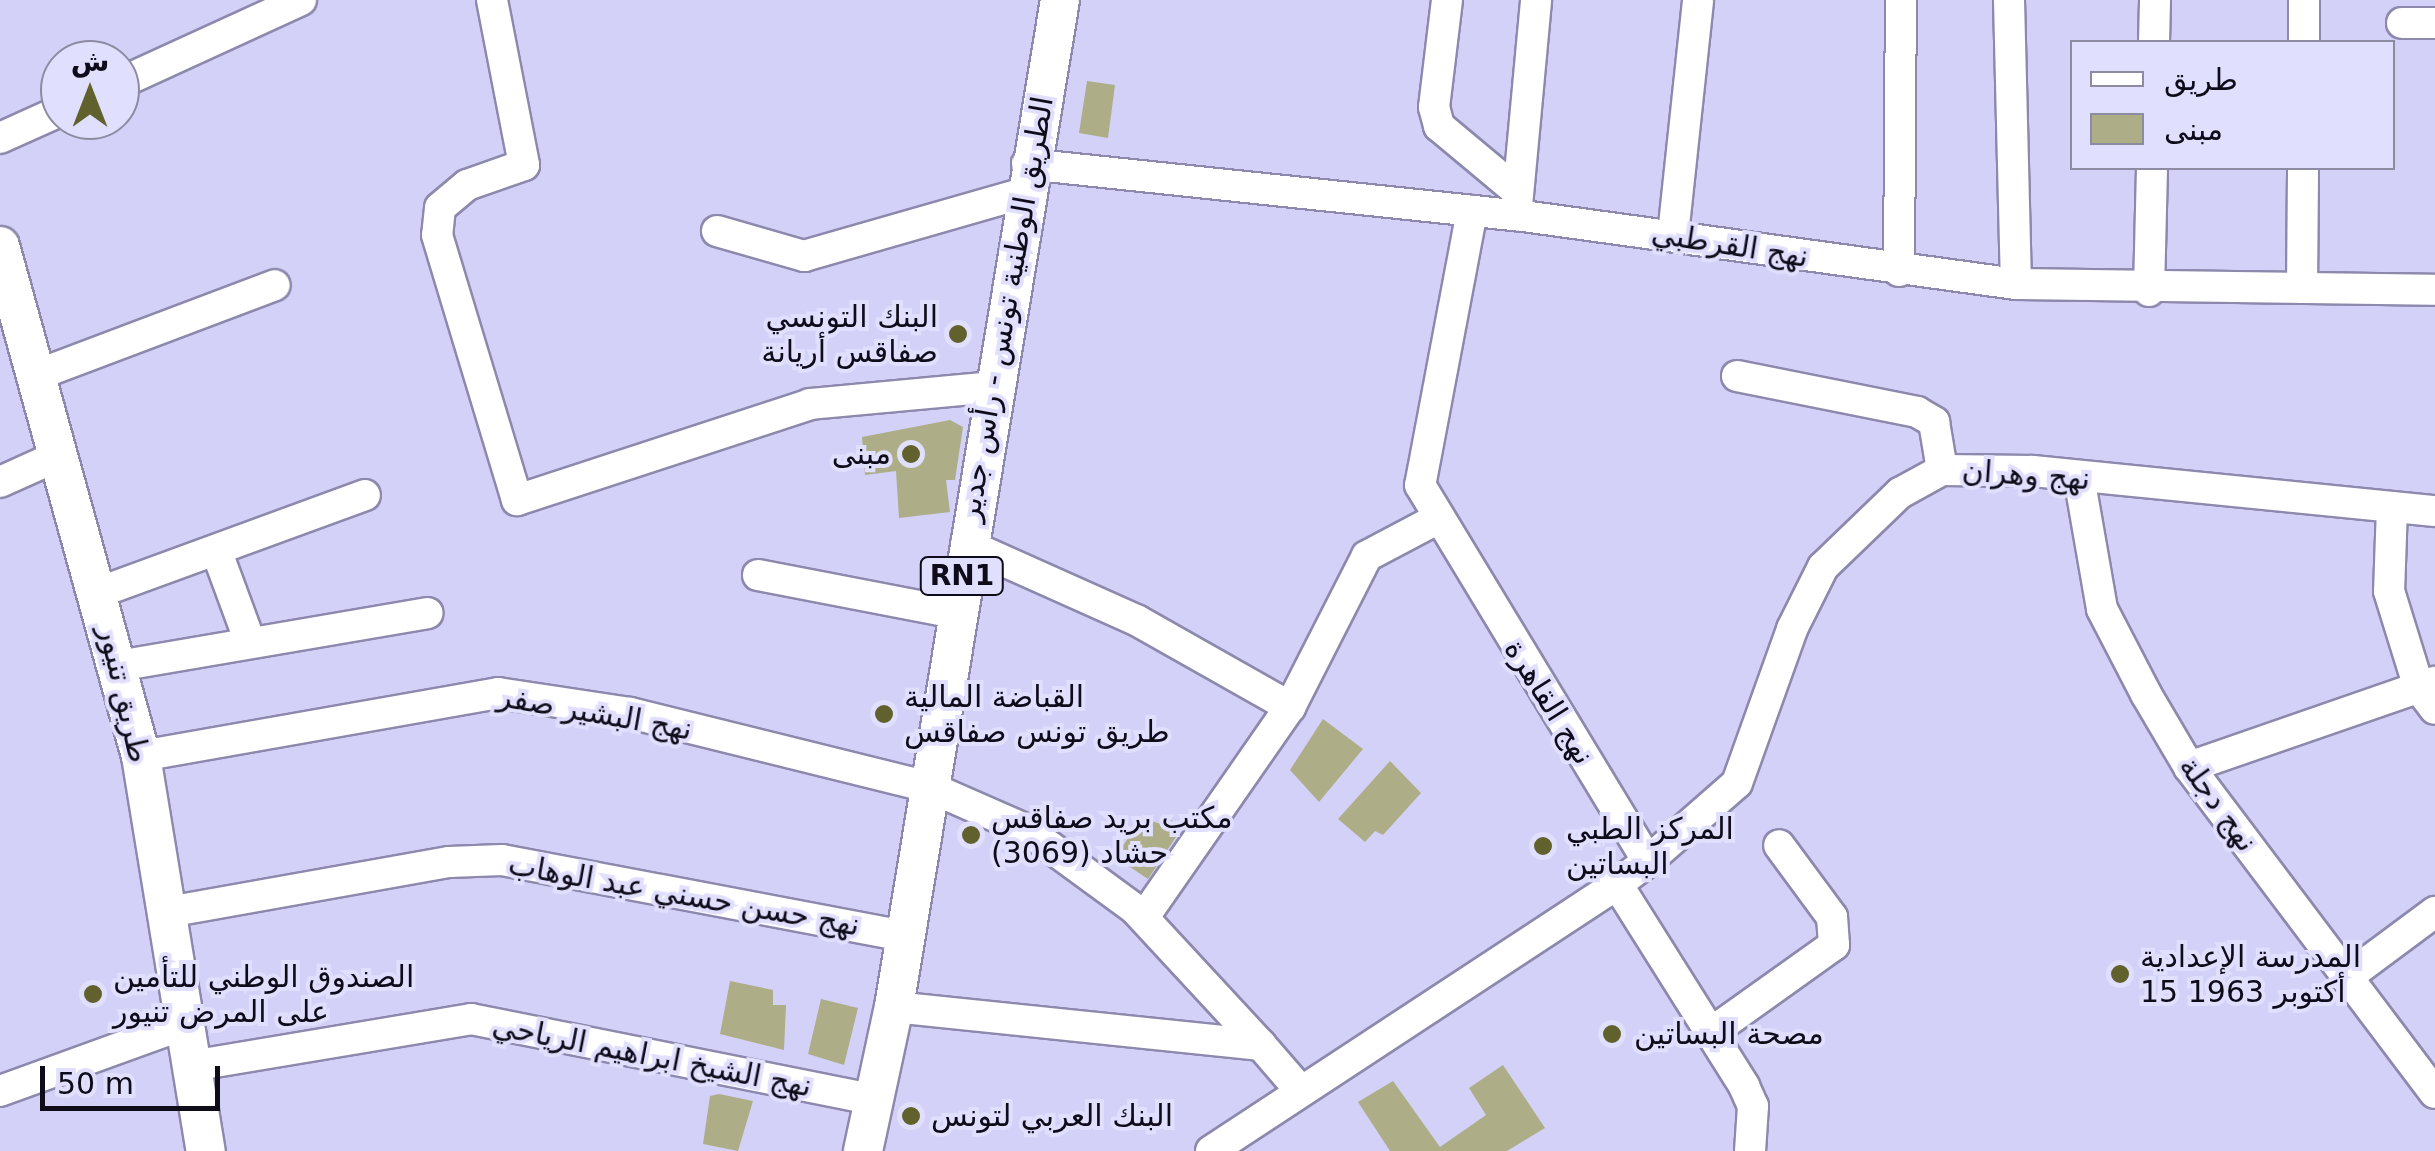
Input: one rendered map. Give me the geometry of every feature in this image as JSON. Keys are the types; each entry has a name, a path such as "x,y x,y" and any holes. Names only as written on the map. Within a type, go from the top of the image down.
{"main road":[{"name":"الطريق الوطنية تونس - رأس جدير","path":"863,1151 894,1007 1025,178 1060,0"},
{"name":"طريق تنيور","path":"0,246 100,592 141,756 206,1151"}],"street":[{"path":"140,74 301,0"},
{"path":"492,0 524,164 468,185 440,208 437,234 517,500 810,404 992,387"},
{"path":"1447,0 1438,126 1517,204"},
{"path":"1517,204 1536,0"},
{"path":"1673,234 1698,0"},
{"path":"1899,272 1901,0"},
{"path":"2009,0 2016,284"},
{"path":"2154,40 2155,0"},
{"path":"2304,0 2304,40"},
{"path":"2402,23 2435,22"},
{"path":"0,138 40,120"},
{"path":"2149,291 2152,170"},
{"path":"2302,288 2303,170"},
{"path":"717,231 804,256 1025,178"},
{"name":"نهج القرطبي","path":"1025,178 1472,212 1517,204 1899,272 2016,284 2149,291 2435,290"},
{"name":"نهج القاهرة","path":"1472,212 1419,465 1435,520 1648,861"},
{"path":"37,375 275,285"},
{"path":"1736,376 1917,412 1934,422 1942,470"},
{"path":"0,482 60,455"},
{"name":"نهج وهران","path":"1648,861 1737,783 1792,629 1823,567 1900,493 1942,470 2079,477 2435,512"},
{"name":"نهج دجلة","path":"2079,477 2102,609 2189,767 2435,1093"},
{"path":"100,592 218,555 365,495"},
{"path":"2189,767 2430,693 2389,591 2392,506"},
{"path":"1144,917 1290,707 1367,556 1435,520"},
{"path":"966,544 1138,621 1290,707"},
{"path":"218,555 250,642"},
{"path":"758,575 956,613"},
{"path":"118,666 426,614"},
{"name":"نهج البشير صفر","path":"141,756 498,693 630,713 930,788 1027,830 1144,917 1299,1089"},
{"path":"1712,1032 1834,945 1832,917 1779,846"},
{"name":"نهج حسن حسني عبد الوهاب","path":"168,912 450,862 502,860 904,936"},
{"path":"1212,1151 1299,1089 1648,861"},
{"path":"1617,884 1712,1032 1752,1106 1750,1151"},
{"path":"2346,978 2435,912"},
{"path":"894,1007 1261,1045"},
{"name":"نهج الشيخ ابراهيم الرياحي","path":"191,1066 471,1019 876,1100"},
{"path":"0,1091 184,1024"}],"building":[{"path":"1087,81 1115,85 1108,138 1079,133"},
{"name":"مبنى","path":"950,420 963,427 955,480 946,480 950,512 899,518 896,471 865,475 862,437"},
{"path":"1323,719 1363,749 1319,802 1290,770"},
{"path":"1390,761 1421,793 1383,835 1375,831 1365,842 1338,819"},
{"path":"1142,818 1164,825 1168,818 1182,828 1148,879 1115,857"},
{"path":"730,981 773,990 773,1005 786,1005 784,1050 720,1034"},
{"path":"821,999 858,1008 844,1065 808,1054"},
{"path":"1503,1065 1545,1128 1507,1151 1390,1151 1358,1102 1393,1081 1440,1147 1486,1115 1469,1088"},
{"path":"719,1094 753,1101 738,1151 703,1144 710,1096"}],"place":[{"name":"البنك التونسي صفاقس أريانة","path":"958,334"},
{"name":"مبنى","path":"911,454"},
{"name":"القباضة المالية طريق تونس صفاقس","path":"884,714"},
{"name":"مكتب بريد صفاقس حشاد (3069)","path":"971,835"},
{"name":"المركز الطبي البساتين","path":"1543,846"},
{"name":"المدرسة الإعدادية 15 أكتوبر 1963","path":"2120,974"},
{"name":"الصندوق الوطني للتأمين على المرض تنيور","path":"93,994"},
{"name":"مصحة البساتين","path":"1612,1034"},
{"name":"البنك العربي لتونس","path":"911,1116"}]}
